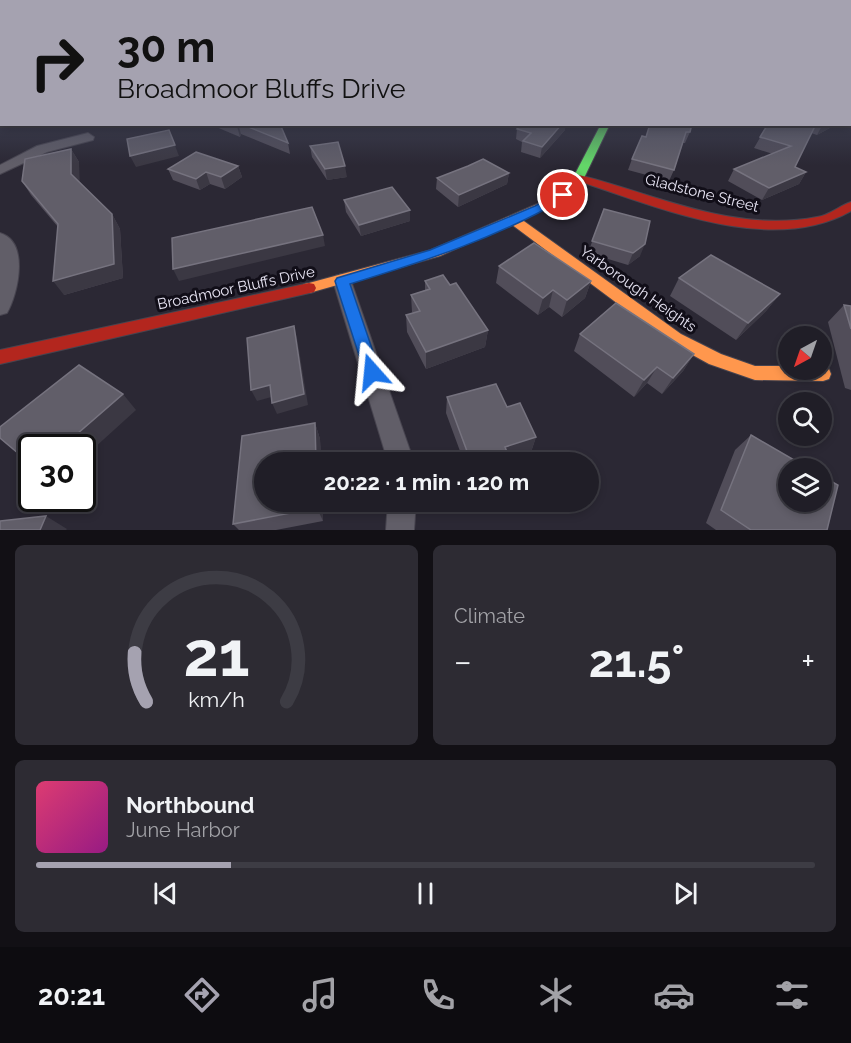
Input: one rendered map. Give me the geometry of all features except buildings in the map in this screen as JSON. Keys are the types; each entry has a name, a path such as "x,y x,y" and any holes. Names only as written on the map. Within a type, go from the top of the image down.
{"street":[{"name":"Broadmoor Bluffs Drive","path":"0,357 342,281 435,253 539,208 563,195 579,178 605,126"},
{"path":"0,170 42,149 88,137"},
{"name":"Gladstone Street","path":"579,178 717,217 758,225 797,226 825,220 851,206"},
{"name":"Yarborough Heights","path":"513,219 675,338 715,359 755,373 778,373"},
{"path":"0,239 9,250 8,284 0,308"},
{"path":"342,281 398,452"},
{"path":"400,530 401,512"}],"traffic: fast":[{"path":"558,198 579,178 605,126"}],"traffic: slow":[{"path":"309,288 435,253 558,198"},
{"path":"513,219 675,338 715,359 755,373 778,373"}],"traffic: jam":[{"path":"579,178 699,215 762,225 793,225 822,220 851,206"},
{"path":"0,357 309,288"}],"route":[{"path":"372,372 342,281 393,268 435,253 539,208 563,195"}]}
